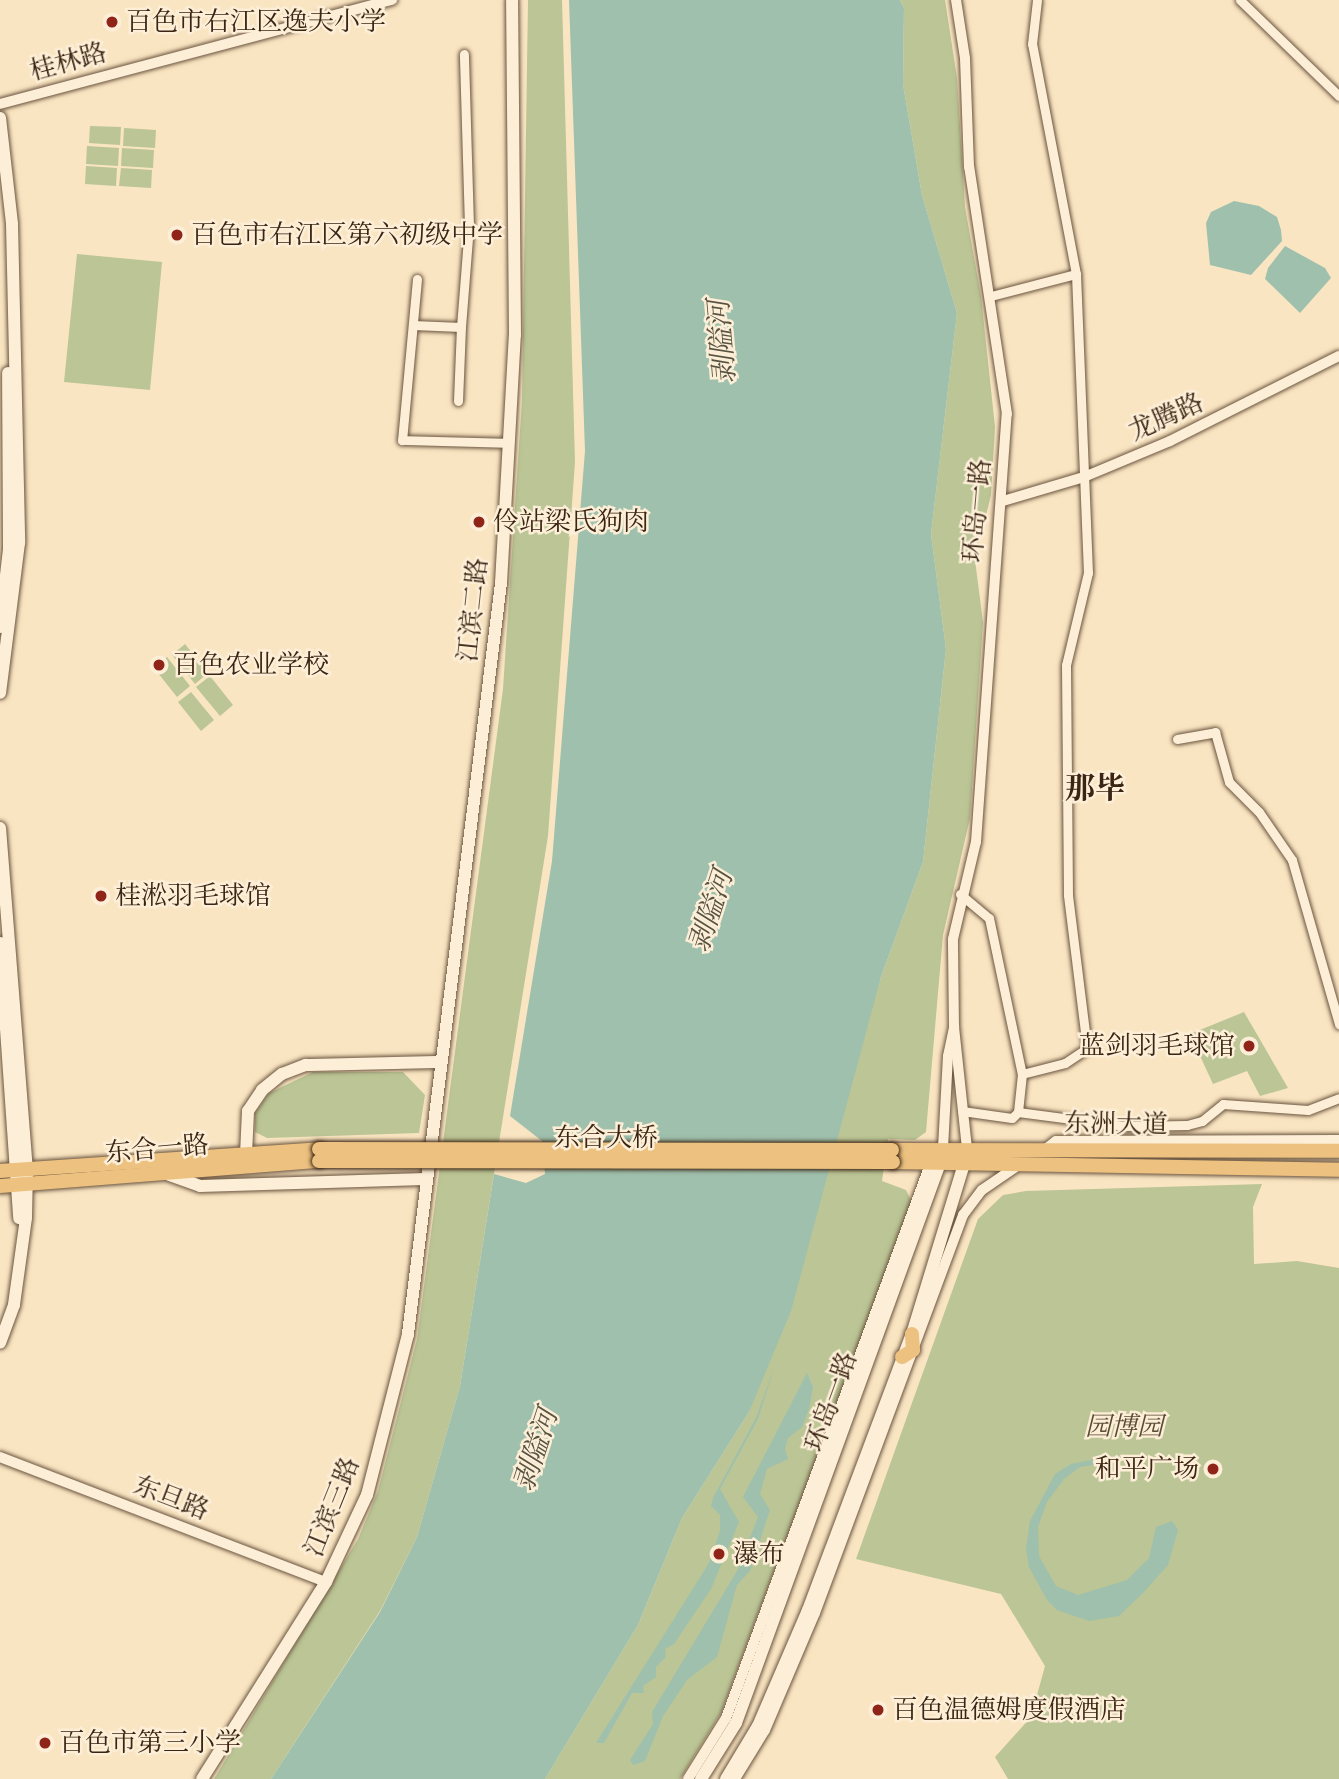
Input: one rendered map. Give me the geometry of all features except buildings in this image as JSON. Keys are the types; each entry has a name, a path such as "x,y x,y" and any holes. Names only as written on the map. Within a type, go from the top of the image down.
{"main road":[{"name":"江滨二路","path":"424,1179 500,583 515,335 512,0"},
{"path":"0,118 12,224 19,543 0,693"},
{"path":"0,156 9,365 9,549 0,627"},
{"path":"0,828 16,1179 26,1218 14,1305 0,1343"},
{"path":"0,943 19,1218 8,1303 0,1324"},
{"path":"246,1154 248,1111 262,1090 282,1074 306,1065 440,1062"},
{"name":"东洲大道","path":"893,1156 937,1156 967,1148 1339,1151"},
{"name":"环岛一路","path":"912,1334 967,1164 967,1148"},
{"path":"1074,1167 1075,1148"},
{"name":"东合一路","path":"16,1179 246,1154 319,1155"},
{"name":"东合一路","path":"0,1171 16,1179 163,1173 319,1155"},
{"name":"东合大桥","path":"319,1155 893,1156"},
{"name":"东洲大道","path":"937,1156 967,1164 1017,1166 1339,1170"},
{"name":"环岛一路","path":"701,1779 736,1723 937,1156"},
{"path":"163,1173 200,1186 424,1179"},
{"name":"江滨三路","path":"202,1779 326,1582 367,1495 408,1334 424,1179"},
{"path":"908,1353 912,1334"},
{"name":"环岛一路","path":"726,1779 758,1726 807,1610 908,1353"}],"street":[{"name":"环岛一路","path":"956,0 965,58 969,167 991,296 1007,414 1003,501 992,592 976,842 960,894 953,939 954,1027 962,1068 962,1111 967,1148"},
{"path":"1022,1074 1065,1063 1087,1048 1068,895 1066,665 1088,573 1076,274 1032,44 1037,0"},
{"path":"1240,0 1339,96"},
{"name":"桂林路","path":"0,104 384,1"},
{"path":"458,401 469,226 464,54"},
{"path":"991,296 1076,274"},
{"path":"417,279 402,440 509,443"},
{"path":"413,325 461,327"},
{"name":"龙腾路","path":"1003,501 1084,477 1253,403 1339,356"},
{"path":"1177,738 1215,732 1229,782 1259,812 1292,860 1339,1024"},
{"path":"960,894 989,918 1022,1074 1018,1112 1012,1118 962,1111"},
{"name":"环岛一路","path":"937,1156 948,1056 954,1027"},
{"path":"1018,1112 1090,1124 1187,1125 1202,1121 1223,1104 1308,1110 1339,1098"},
{"path":"1339,1131 1339,1151"},
{"path":"1047,1148 1056,1141 1339,1140"},
{"path":"688,1779 726,1718 937,1156"},
{"path":"735,1779 765,1730 815,1613 908,1353 963,1216 982,1190 1017,1166"},
{"name":"东旦路","path":"0,1457 326,1582"}],"green space":[{"path":"528,0 562,0 575,462 548,836 460,1386 417,1537 380,1611 271,1779 214,1779 358,1539 378,1491 417,1339 503,689 522,400"},
{"path":"900,0 945,0 957,78 965,207 981,296 995,427 991,495 975,560 983,622 970,818 943,935 926,1132 915,1140 888,1139 882,1181 906,1190 912,1202 721,1713 680,1779 545,1779 638,1625 682,1518 749,1412 881,977 923,862 946,649 931,534 957,313 922,195 903,84 904,8"},
{"path":"90,126 121,127 120,145 89,143"},
{"path":"124,128 156,130 155,148 123,146"},
{"path":"87,146 119,148 118,166 86,164"},
{"path":"122,148 154,150 153,168 121,166"},
{"path":"86,166 117,168 116,186 85,184"},
{"path":"121,168 152,170 151,188 119,186"},
{"path":"77,254 162,262 150,390 64,382"},
{"path":"185,644 208,673 195,684 172,655"},
{"path":"167,657 190,686 177,697 154,668"},
{"path":"210,676 233,705 220,716 196,687"},
{"path":"191,692 214,720 201,731 178,702"},
{"path":"1244,1012 1288,1088 1260,1096 1247,1071 1213,1084 1190,1034"},
{"path":"313,1072 403,1072 425,1095 419,1133 267,1138 255,1132 255,1113 269,1093"},
{"name":"园博园","path":"1262,1184 1253,1207 1254,1264 1297,1261 1339,1268 1339,1779 1008,1779 995,1757 1031,1717 1045,1666 1001,1594 856,1559 978,1219 1003,1195 1026,1191"}],"water":[{"name":"剥隘河","path":"569,0 900,0 904,8 903,84 922,195 957,313 931,534 946,649 923,862 881,977 791,1311 749,1412 682,1518 638,1625 545,1779 271,1779 380,1612 417,1537 460,1386 494,1174 526,1183 545,1174 542,1141 510,1116 552,861 585,451"},
{"path":"1234,201 1259,206 1277,217 1281,230 1282,241 1251,275 1210,265 1206,223 1211,212"},
{"path":"1285,246 1325,268 1331,278 1300,313 1265,279 1268,268"},
{"name":"瀑布","path":"774,1368 758,1419 720,1489 739,1522 711,1589 674,1644 665,1649 666,1657 656,1667 656,1677 643,1686 644,1693 632,1693 604,1743 596,1743 709,1563 720,1531 720,1515 711,1506 713,1498 756,1418"},
{"path":"807,1373 813,1387 809,1409 802,1427 788,1438 785,1449 788,1459 767,1469 760,1494 770,1510 750,1571 737,1585 717,1657 687,1680 663,1716 645,1761 633,1765 630,1760 653,1724 652,1712 737,1571 758,1517 743,1497"},
{"path":"1106,1457 1107,1463 1080,1467 1064,1479 1047,1502 1038,1527 1039,1556 1056,1586 1078,1595 1127,1580 1149,1558 1156,1527 1172,1521 1178,1530 1168,1565 1143,1593 1119,1616 1089,1621 1057,1610 1047,1600 1029,1567 1026,1549 1030,1521 1055,1474 1071,1464"}],"place":[{"name":"百色市右江区逸夫小学","path":"112,22"},
{"name":"百色市右江区第六初级中学","path":"177,235"},
{"name":"伶站梁氏狗肉","path":"479,522"},
{"name":"百色农业学校","path":"159,665"},
{"name":"桂淞羽毛球馆","path":"101,896"},
{"name":"蓝剑羽毛球馆","path":"1249,1046"},
{"name":"和平广场","path":"1213,1469"},
{"name":"瀑布","path":"719,1554"},
{"name":"百色温德姆度假酒店","path":"878,1710"},
{"name":"百色市第三小学","path":"45,1743"}],"district":[{"name":"那毕","path":"1095,789"}]}
